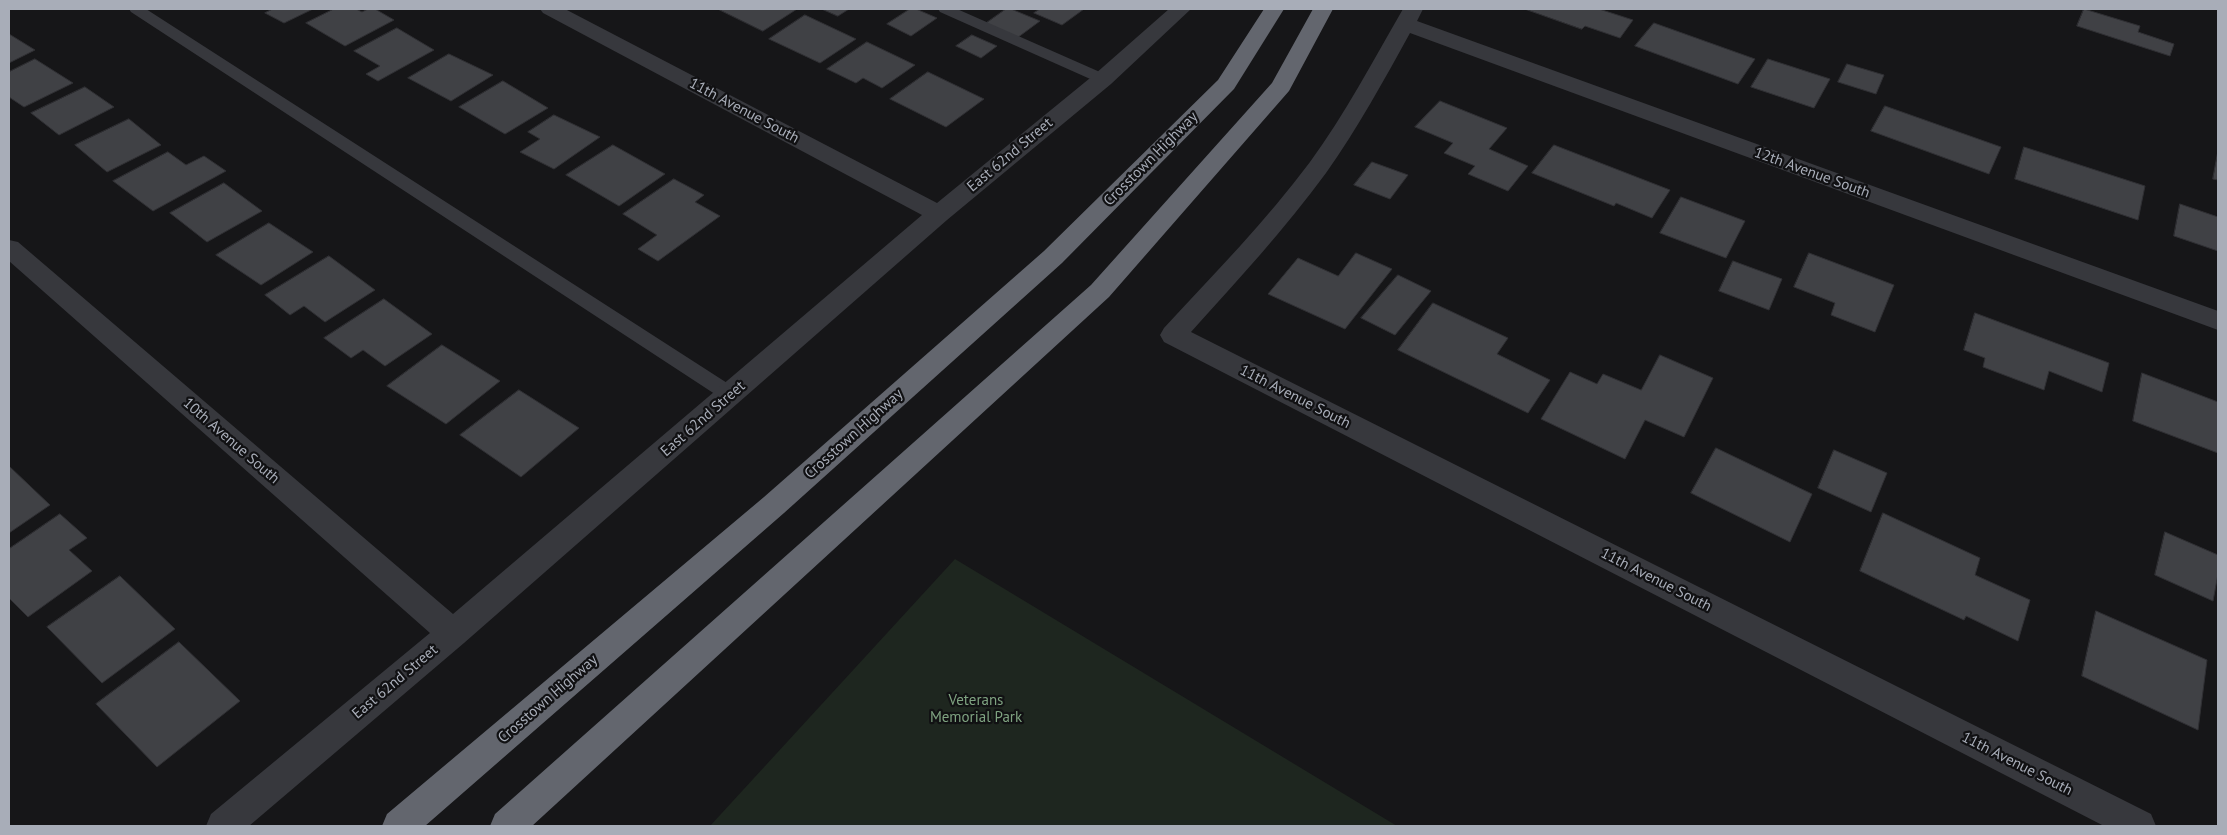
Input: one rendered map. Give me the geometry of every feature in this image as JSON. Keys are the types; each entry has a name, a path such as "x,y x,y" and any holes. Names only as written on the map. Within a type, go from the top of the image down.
{"highway":[{"name":"Crosstown Highway","path":"399,826 774,505 1053,256 1226,84 1274,9"},
{"path":"507,826 1100,291 1281,86 1323,9"}],"street":[{"name":"11th Avenue South","path":"550,9 939,214"},
{"name":"East 62nd Street","path":"223,826 453,633 939,214 1103,79 1181,9"},
{"name":"11th Avenue South","path":"1410,17 1361,102 1318,167 1260,240 1174,334 2139,826"},
{"name":"12th Avenue South","path":"1410,17 2218,321"},
{"name":"10th Avenue South","path":"9,248 453,633"}],"lane":[{"path":"136,9 731,395"},
{"path":"945,9 1103,79"}],"green space":[{"name":"Veterans Memorial Park","path":"955,559 1397,826 710,826"}],"building":[{"path":"273,9 313,9 284,23 265,13"},
{"path":"334,9 356,9 362,12 368,9 375,9 394,20 345,46 306,23"},
{"path":"718,9 797,9 763,31"},
{"path":"822,9 849,9 838,16"},
{"path":"910,9 916,9 937,18 911,36 887,24"},
{"path":"1006,9 1011,9 1040,21 1017,38 985,24"},
{"path":"1040,9 1084,9 1062,25 1034,13"},
{"path":"1525,9 1599,9 1633,20 1620,38 1585,26 1582,29"},
{"path":"2084,9 2140,26 2138,32 2174,44 2170,56 2077,26"},
{"path":"805,15 856,39 820,63 769,39"},
{"path":"1654,23 1755,59 1738,84 1635,46"},
{"path":"397,28 434,50 378,81 366,74 380,66 354,51"},
{"path":"9,34 35,50 9,63"},
{"path":"972,35 997,46 981,58 956,46"},
{"path":"867,42 915,65 882,88 863,78 856,83 827,69"},
{"path":"449,54 493,75 451,101 408,78"},
{"path":"35,59 73,83 24,107 9,97 9,72"},
{"path":"1768,59 1830,79 1814,108 1751,87"},
{"path":"1847,64 1884,75 1876,94 1838,82"},
{"path":"928,72 984,99 946,127 890,99"},
{"path":"503,81 548,108 505,134 459,107"},
{"path":"85,87 114,107 59,135 31,113"},
{"path":"1440,101 1507,128 1489,149 1528,166 1508,191 1468,174 1475,166 1444,153 1453,143 1415,127"},
{"path":"1885,106 2001,147 1989,174 1871,131"},
{"path":"554,115 600,137 554,169 520,152 540,139 528,132"},
{"path":"129,119 161,145 107,172 75,145"},
{"path":"613,145 665,174 619,206 566,175"},
{"path":"1554,145 1670,190 1652,218 1616,203 1614,206 1532,173"},
{"path":"2024,147 2145,186 2138,220 2015,179"},
{"path":"2218,151 2218,180 2213,179"},
{"path":"168,152 186,165 204,156 226,171 153,211 113,181"},
{"path":"1372,162 1408,175 1390,199 1354,185"},
{"path":"674,179 704,195 695,202 720,216 658,261 638,249 657,235 623,214"},
{"path":"224,183 262,211 207,242 170,213"},
{"path":"1681,197 1745,221 1726,258 1660,233"},
{"path":"2180,204 2218,217 2218,251 2174,236"},
{"path":"269,223 313,252 261,285 216,255"},
{"path":"1356,253 1392,269 1345,329 1268,294 1298,258 1338,276"},
{"path":"1809,253 1894,285 1875,332 1831,315 1835,303 1794,287"},
{"path":"329,256 375,290 325,322 304,306 290,315 265,295"},
{"path":"1733,261 1782,279 1769,310 1719,291"},
{"path":"1398,275 1431,291 1395,335 1361,318"},
{"path":"384,299 432,334 385,366 363,350 351,358 324,338"},
{"path":"1433,303 1508,338 1497,354 1550,380 1528,413 1398,350"},
{"path":"1975,313 2109,363 2102,392 2049,371 2044,390 1983,367 1985,358 1964,350"},
{"path":"442,345 500,381 446,424 387,386"},
{"path":"1660,355 1713,378 1684,437 1645,420 1625,459 1541,419 1570,372 1597,384 1603,374 1641,390"},
{"path":"2142,373 2218,402 2218,453 2133,421"},
{"path":"519,390 579,428 521,477 460,435"},
{"path":"1716,448 1812,494 1790,542 1691,493"},
{"path":"1834,450 1887,473 1871,512 1818,488"},
{"path":"9,466 50,505 9,533"},
{"path":"1883,513 1980,558 1975,575 2030,600 2018,641 1966,616 1964,620 1860,571"},
{"path":"60,514 87,538 69,550 92,571 28,617 9,598 9,549"},
{"path":"2165,532 2218,555 2218,574 2213,601 2155,575"},
{"path":"120,576 175,629 102,683 47,627"},
{"path":"2096,611 2207,660 2198,730 2082,676"},
{"path":"179,642 240,701 157,767 96,704"}]}
